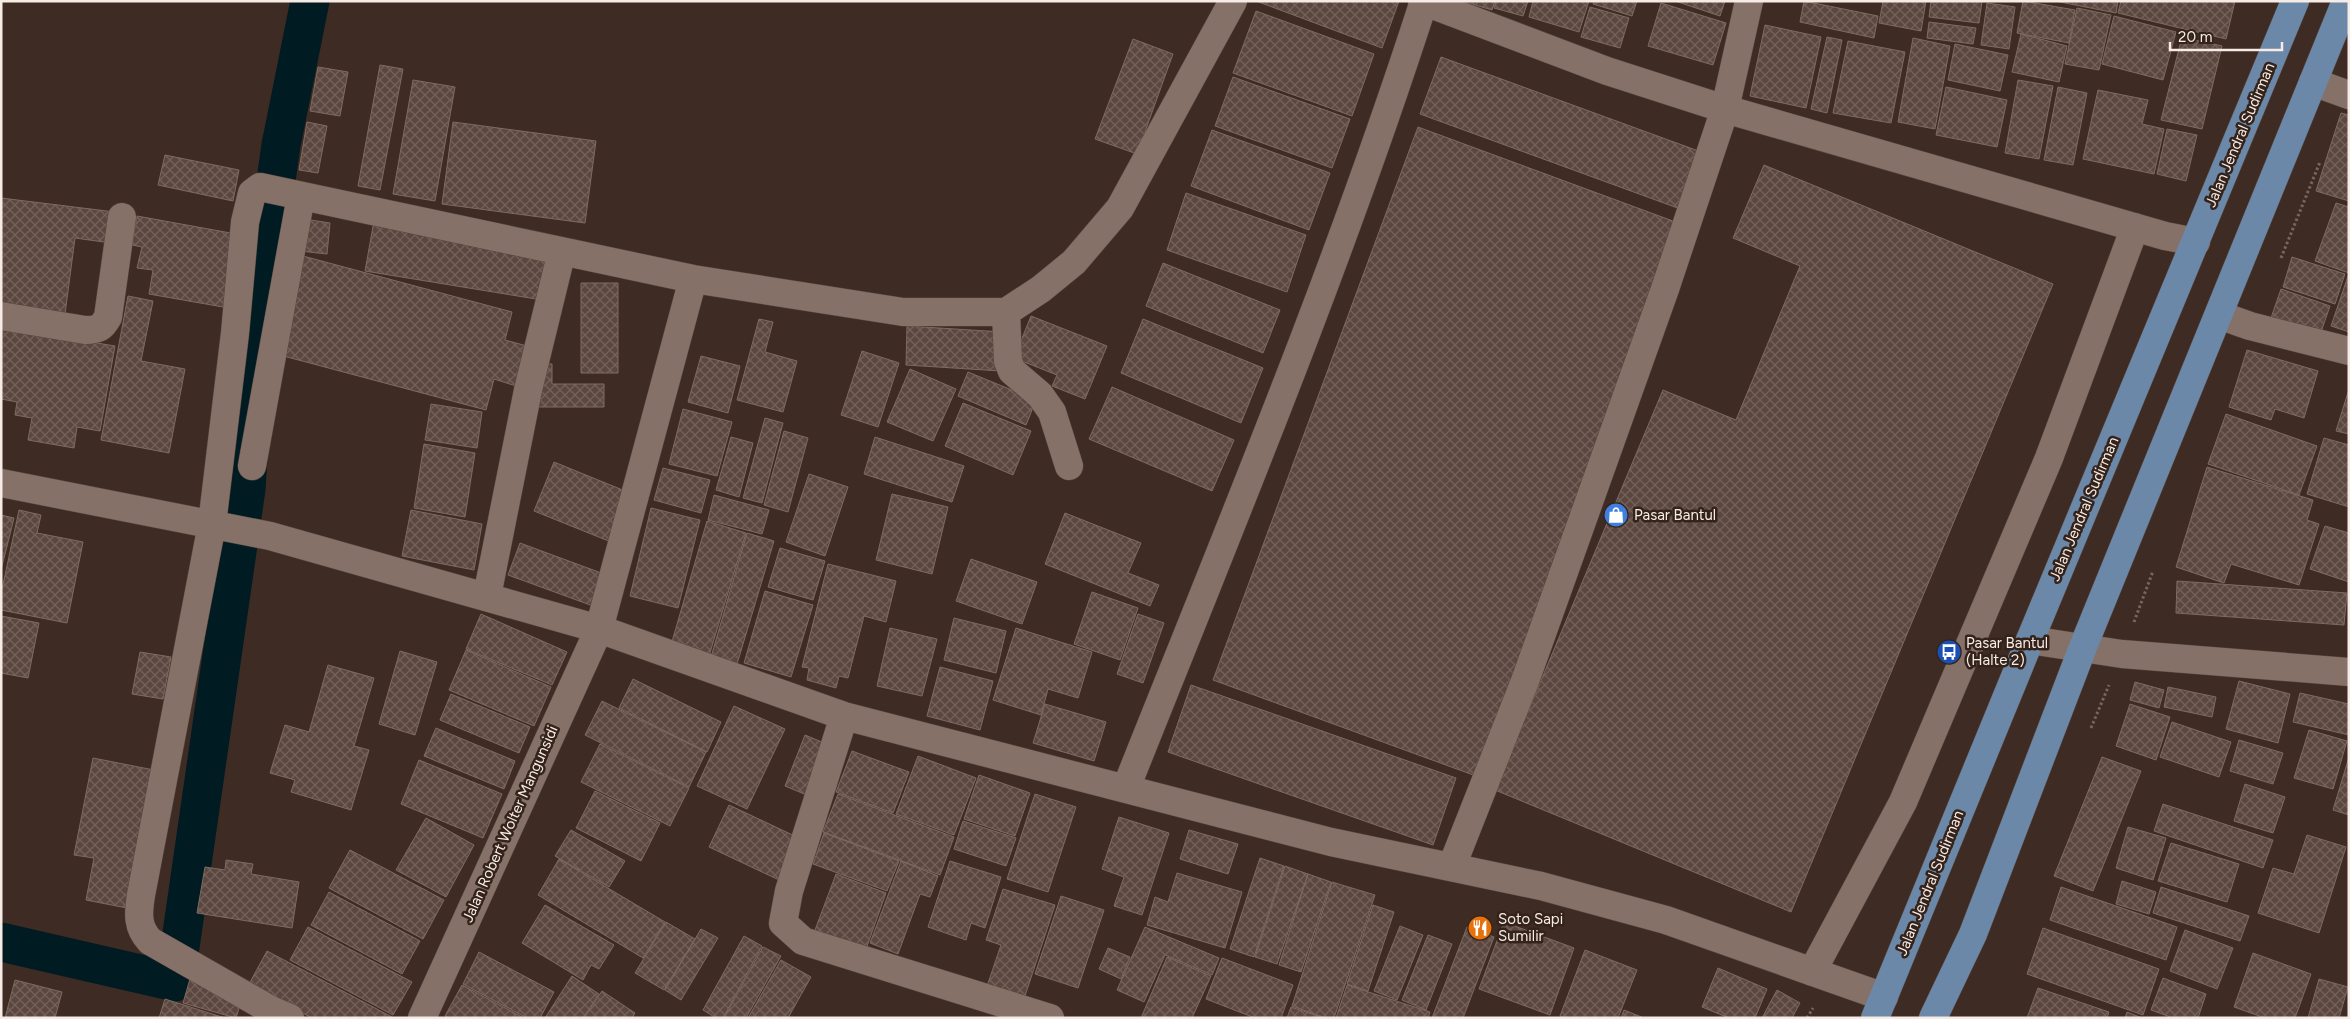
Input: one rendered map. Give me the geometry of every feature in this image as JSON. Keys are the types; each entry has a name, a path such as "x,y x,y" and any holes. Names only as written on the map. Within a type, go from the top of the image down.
{"main road":[{"name":"Jalan Jendral Sudirman","path":"1880,1007 2295,1"},
{"path":"1934,1018 1973,934 2083,647 2220,315 2346,1"}],"street":[{"path":"252,466 255,335 245,222 252,193 260,187 693,280 903,312 1006,312 1041,289 1074,262 1120,208 1233,1"},
{"path":"1452,866 1525,682 1665,289 1725,109 1749,1"},
{"path":"1126,788 1299,354 1371,163 1423,2 1607,71 1725,109 2135,227 2196,242"},
{"path":"2314,82 2349,95"},
{"path":"290,1018 269,1009 144,933 141,896 213,524 255,335 297,195"},
{"path":"1,316 85,330 98,330 103,326 108,317 122,217"},
{"path":"1812,972 1903,802 2049,458 2135,227"},
{"path":"487,596 528,390 562,251"},
{"name":"Jalan Robert Wolter Mangunsidi","path":"425,1017 599,629 693,280"},
{"path":"1006,312 1008,361 1012,371 1040,395 1052,412 1069,466"},
{"path":"2220,315 2250,326 2349,351"},
{"path":"1,483 270,536 599,629 844,716 1330,842 1542,886 1666,920 1812,972 1880,1007"},
{"path":"2030,640 2122,654 2349,672"},
{"path":"844,716 789,891 783,923 803,941 1050,1018"}],"building":[{"path":"1256,1 1399,1 1382,48"},
{"path":"1462,1 1495,1 1492,10"},
{"path":"1496,1 1528,1 1523,16 1494,8"},
{"path":"1533,1 1589,1 1579,32 1529,17"},
{"path":"1594,1 1637,1 1632,16 1593,4"},
{"path":"1675,1 1725,1 1720,16"},
{"path":"1804,1 1878,16 1874,38 1800,22"},
{"path":"1883,1 1926,1 1921,31 1879,23"},
{"path":"1931,1 1982,1 1979,23 1929,17"},
{"path":"2023,1 2075,10 2069,43 2017,33"},
{"path":"2055,1 2118,1 2116,13"},
{"path":"2121,1 2235,1 2226,39 2118,13"},
{"path":"1661,3 1726,23 1713,65 1648,46"},
{"path":"1987,3 2015,7 2009,49 1981,45"},
{"path":"1590,7 1629,18 1620,48 1581,37"},
{"path":"2077,8 2111,15 2099,70 2065,64"},
{"path":"1256,11 1374,54 1352,116 1233,73"},
{"path":"2114,16 2176,32 2163,80 2102,64"},
{"path":"1929,22 1976,28 1973,44 1927,38"},
{"path":"1765,25 1821,37 1806,108 1750,96"},
{"path":"2021,34 2067,46 2059,82 2012,72"},
{"path":"1827,37 1842,40 1827,113 1811,109"},
{"path":"2182,37 2222,46 2202,129 2161,120"},
{"path":"1913,38 1950,46 1935,129 1898,122"},
{"path":"1133,39 1173,54 1137,154 1095,139"},
{"path":"1848,41 1905,52 1891,123 1833,113"},
{"path":"1955,44 2008,55 2000,91 1948,80"},
{"path":"1441,57 1704,153 1683,210 1420,114"},
{"path":"380,65 403,69 380,190 358,186"},
{"path":"318,67 348,72 340,116 310,111"},
{"path":"1233,77 1350,119 1332,168 1215,126"},
{"path":"413,80 455,87 435,201 393,194"},
{"path":"2018,80 2053,86 2039,159 2005,153"},
{"path":"1946,87 2007,100 1997,147 1936,135"},
{"path":"2058,87 2087,93 2073,165 2044,160"},
{"path":"2098,90 2148,100 2142,124 2164,129 2154,174 2083,159"},
{"path":"2341,113 2349,115 2349,201 2316,191"},
{"path":"307,122 327,126 318,173 299,170"},
{"path":"453,122 596,141 585,223 442,204"},
{"path":"1418,127 1681,224 1476,776 1213,680"},
{"path":"2167,129 2197,135 2186,181 2157,174"},
{"path":"1212,130 1330,173 1309,230 1191,186"},
{"path":"165,155 239,170 233,201 158,185"},
{"name":"Pasar Bantul","path":"1764,165 2053,284 1791,912 1495,790 1663,390 1736,420 1800,266 1733,238"},
{"path":"1186,193 1306,235 1287,292 1167,250"},
{"path":"1,198 115,212 111,243 75,238 65,314 1,305"},
{"path":"2336,203 2349,207 2349,273 2315,261"},
{"path":"137,216 236,234 223,307 149,294 153,270 137,268 142,247 132,245"},
{"path":"304,219 330,223 327,254 300,251"},
{"path":"374,221 550,250 542,300 365,271"},
{"path":"303,256 512,312 505,340 527,346 516,386 494,379 486,410 276,354"},
{"path":"2292,257 2345,274 2335,304 2283,287"},
{"path":"1163,263 1280,310 1263,353 1146,306"},
{"path":"2349,276 2349,332 2331,326"},
{"path":"581,283 618,283 618,373 581,373"},
{"path":"2281,289 2330,306 2320,335 2271,318"},
{"path":"128,296 153,301 141,361 185,369 169,453 101,440"},
{"path":"1031,316 1107,346 1085,399 1052,386 1057,375 1014,358"},
{"path":"759,319 773,322 765,352 797,361 783,412 737,400"},
{"path":"1143,319 1263,368 1241,423 1121,373"},
{"path":"907,326 1003,332 1001,371 906,365"},
{"path":"1,327 115,346 100,431 77,427 74,448 28,440 32,418 15,415 17,402 1,399"},
{"path":"2247,350 2318,371 2304,418 2275,409 2271,420 2229,407"},
{"path":"862,351 899,363 878,427 841,415"},
{"path":"701,356 740,366 728,413 688,402"},
{"path":"538,364 552,364 552,384 604,384 604,407 538,407"},
{"path":"910,369 956,389 933,441 887,422"},
{"path":"968,372 1036,400 1026,425 958,396"},
{"path":"1112,387 1234,440 1212,491 1089,439"},
{"path":"2349,389 2349,434 2336,431"},
{"path":"963,403 1031,431 1013,475 945,446"},
{"path":"431,404 482,412 477,448 425,440"},
{"path":"683,409 732,422 717,476 669,464"},
{"path":"2226,414 2317,446 2299,495 2208,464"},
{"path":"765,418 783,423 762,503 743,498"},
{"path":"784,431 808,438 788,512 764,505"},
{"path":"731,437 753,443 739,497 716,490"},
{"path":"875,437 964,466 952,502 864,474"},
{"path":"2324,438 2349,445 2349,507 2307,494"},
{"path":"424,444 475,453 465,517 414,508"},
{"path":"554,462 630,493 611,542 534,511"},
{"path":"2207,467 2313,500 2307,520 2319,524 2299,585 2231,564 2224,583 2176,567"},
{"path":"663,468 710,480 701,513 654,500"},
{"path":"809,474 848,487 825,556 786,542"},
{"path":"892,494 948,507 932,574 876,560"},
{"path":"714,495 769,510 762,534 708,520"},
{"path":"651,508 700,520 678,608 630,596"},
{"path":"19,510 41,515 37,533 83,542 67,623 1,610 1,594"},
{"path":"411,510 482,524 474,570 402,556"},
{"path":"1065,513 1141,543 1128,573 1159,585 1150,606 1045,564"},
{"path":"1,515 14,518 1,570"},
{"path":"707,521 746,533 709,656 671,645"},
{"path":"2325,526 2349,533 2349,582 2310,569"},
{"path":"747,533 774,541 737,664 711,657"},
{"path":"520,543 604,574 593,606 508,575"},
{"path":"780,548 825,561 813,600 768,587"},
{"path":"971,559 1037,582 1022,624 956,601"},
{"path":"828,564 896,581 886,622 864,616 848,678 839,676 836,688 807,680 809,668 802,667"},
{"path":"2177,581 2347,593 2344,625 2176,613"},
{"path":"765,591 813,605 791,677 744,663"},
{"path":"1092,592 1138,608 1120,660 1074,644"},
{"path":"481,614 567,652 552,685 466,649"},
{"path":"1138,614 1164,623 1143,683 1117,674"},
{"path":"1,616 39,623 28,678 1,673"},
{"path":"954,618 1006,631 996,673 944,660"},
{"path":"890,628 937,639 922,696 877,686"},
{"path":"1016,628 1092,652 1078,698 1048,689 1041,715 993,700"},
{"path":"466,650 551,687 534,726 449,690"},
{"path":"400,651 437,662 415,735 379,724"},
{"path":"140,652 171,657 163,699 132,694"},
{"path":"328,665 374,678 354,746 369,750 351,810 291,792 295,780 270,773 285,725 309,732"},
{"path":"940,667 993,681 980,730 927,716"},
{"path":"633,679 721,722 707,752 619,708"},
{"path":"2239,681 2290,694 2278,743 2226,729"},
{"path":"2135,682 2164,690 2159,708 2130,700"},
{"path":"1191,685 1456,778 1433,845 1168,752"},
{"path":"2168,687 2216,697 2212,717 2164,707"},
{"path":"2300,693 2349,704 2349,735 2293,722"},
{"path":"451,694 530,727 519,753 440,720"},
{"path":"602,701 706,752 689,787 585,735"},
{"path":"1045,704 1106,722 1094,761 1033,743"},
{"path":"2130,704 2170,717 2156,760 2116,746"},
{"path":"734,706 785,729 747,809 697,786"},
{"path":"2172,722 2231,742 2219,777 2160,757"},
{"path":"436,728 515,761 504,789 424,756"},
{"path":"2309,730 2347,741 2333,789 2294,778"},
{"path":"805,735 829,745 809,796 785,786"},
{"path":"2239,740 2283,753 2273,784 2230,771"},
{"path":"600,744 689,788 670,826 581,782"},
{"path":"852,751 909,772 893,813 836,792"},
{"path":"918,756 976,778 954,835 896,814"},
{"path":"2102,757 2141,771 2093,891 2054,876"},
{"path":"2349,757 2349,815 2333,810"},
{"path":"93,758 159,771 132,909 86,900 94,858 74,855"},
{"path":"419,760 502,794 483,838 401,804"},
{"path":"979,775 1030,793 1015,836 964,819"},
{"path":"2245,784 2285,797 2273,833 2234,821"},
{"path":"595,791 660,823 641,861 576,828"},
{"path":"838,794 954,837 940,875 823,832"},
{"path":"1035,794 1076,807 1048,892 1007,879"},
{"path":"2163,804 2273,840 2263,868 2154,831"},
{"path":"729,805 799,838 779,880 709,847"},
{"path":"1119,817 1169,833 1142,915 1114,906 1124,877 1102,869"},
{"path":"426,818 474,845 446,897 396,870"},
{"path":"963,821 1016,838 1006,866 954,849"},
{"path":"2128,827 2166,838 2153,880 2116,868"},
{"path":"571,830 625,861 609,887 555,856"},
{"path":"1189,830 1238,844 1228,874 1180,859"},
{"path":"824,833 899,861 887,891 813,864"},
{"path":"2307,835 2346,847 2319,933 2258,913 2273,868 2294,874"},
{"path":"2171,843 2239,864 2227,902 2158,881"},
{"path":"350,850 444,900 423,939 329,888"},
{"path":"1260,858 1284,866 1254,957 1230,949"},
{"path":"559,859 665,922 643,958 538,895"},
{"path":"226,860 253,864 251,874 299,882 292,928 197,913 205,867 225,870"},
{"path":"901,861 938,876 930,897 920,894 898,954 870,943"},
{"path":"950,861 1001,877 985,928 971,923 966,940 928,927"},
{"path":"1285,866 1308,874 1277,964 1255,957"},
{"path":"1177,873 1242,892 1225,948 1147,925 1155,897 1168,902"},
{"path":"836,874 886,893 866,949 815,930"},
{"path":"1308,874 1331,882 1301,972 1279,965"},
{"path":"2122,881 2156,892 2149,914 2116,904"},
{"path":"1332,882 1375,895 1334,1018 1326,1018 1292,1006"},
{"path":"2061,887 2177,927 2166,960 2050,920"},
{"path":"2161,887 2249,916 2240,941 2153,913"},
{"path":"1003,889 1055,905 1022,1005 985,992 1001,945 986,940"},
{"path":"329,892 420,941 402,974 311,925"},
{"path":"1061,896 1104,910 1078,988 1035,974"},
{"path":"545,905 614,945 599,969 591,965 583,980 522,943"},
{"path":"1373,905 1394,912 1368,991 1347,984"},
{"path":"666,922 695,939 664,990 635,973"},
{"path":"1504,922 1574,948 1550,1015 1479,989"},
{"path":"1400,926 1423,935 1397,1000 1374,991"},
{"path":"308,927 412,982 393,1015 290,960"},
{"path":"1145,927 1219,958 1212,975 1165,955 1144,1002 1117,990"},
{"path":"1467,927 1494,937 1463,1018 1432,1018"},
{"path":"2043,928 2159,969 2143,1015 2027,974"},
{"path":"701,929 718,938 681,1000 665,990"},
{"path":"2185,930 2233,948 2217,989 2170,971"},
{"path":"1428,935 1452,944 1426,1010 1402,1000"},
{"path":"744,936 762,946 723,1018 716,1018 703,1010"},
{"path":"763,947 781,956 746,1018 724,1018"},
{"path":"1108,948 1130,957 1121,979 1099,969"},
{"path":"1585,950 1637,970 1618,1018 1565,1018 1560,1016"},
{"path":"267,951 392,1017 312,1018 249,984"},
{"path":"479,952 554,992 540,1018 527,1018 463,984"},
{"path":"2253,953 2311,974 2295,1018 2265,1018 2234,1007"},
{"path":"1167,957 1211,976 1192,1018 1141,1018"},
{"path":"1222,958 1293,985 1281,1018 1255,1018 1206,999"},
{"path":"781,960 811,977 788,1018 748,1018"},
{"path":"1718,968 1767,989 1755,1018 1729,1018 1702,1007"},
{"path":"572,976 599,994 583,1018 545,1018"},
{"path":"2163,978 2206,994 2198,1018 2173,1018 2151,1010"},
{"path":"190,979 243,995 236,1018 183,1003"},
{"path":"2319,979 2348,987 2339,1018 2308,1018"},
{"path":"15,980 62,992 55,1018 5,1018"},
{"path":"462,985 524,1018 448,1018 445,1016"},
{"path":"1347,985 1430,1012 1428,1018 1336,1018"},
{"path":"2038,988 2109,1012 2107,1018 2027,1018"},
{"path":"1777,990 1800,1003 1792,1018 1762,1018"},
{"path":"602,991 635,1013 632,1018 584,1018"},
{"path":"165,999 225,1018 159,1018"},
{"path":"1291,1007 1324,1018 1287,1018"},
{"path":"1624,1010 1644,1018 1621,1018"},
{"path":"2127,1012 2142,1018 2125,1018"}],"waterway":[{"path":"1,942 175,982 246,489 257,316 281,145 310,1"}],"place":[{"name":"Pasar Bantul","path":"1616,515"},
{"name":"Pasar Bantul (Halte 2)","path":"1949,652"},
{"name":"Soto Sapi Sumilir","path":"1480,928"}]}
